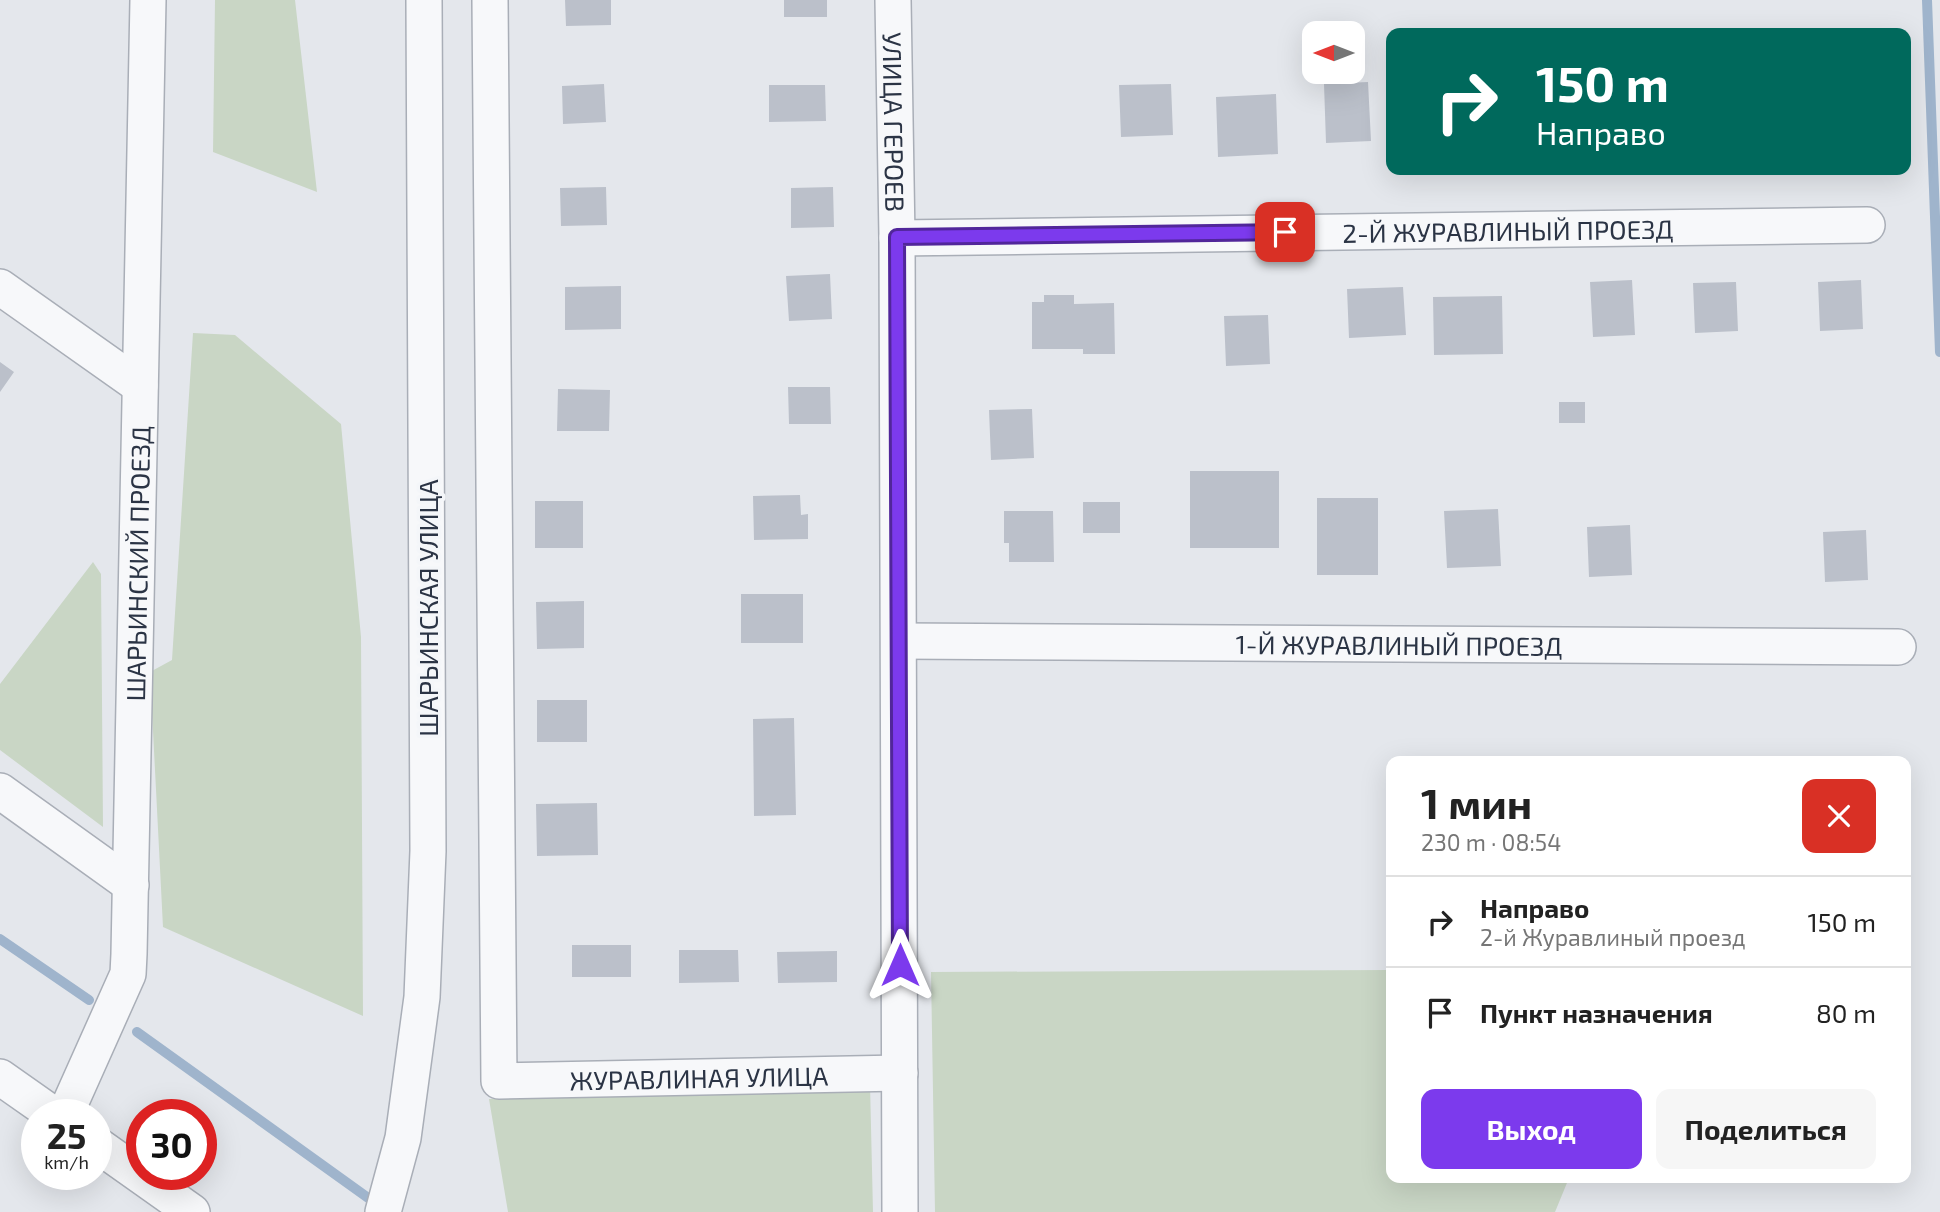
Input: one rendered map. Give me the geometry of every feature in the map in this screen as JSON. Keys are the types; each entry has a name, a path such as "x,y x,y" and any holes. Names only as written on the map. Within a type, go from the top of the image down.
{"street":[{"name":"ШАРЬИНСКИЙ ПРОЕЗД","path":"72,1099 128,974 148,0"},
{"name":"ШАРЬИНСКАЯ УЛИЦА","path":"386,1203 403,1138 422,997 428,850 424,0"},
{"name":"ЖУРАВЛИНАЯ УЛИЦА","path":"490,0 499,1081 900,1073"},
{"name":"УЛИЦА ГЕРОЕВ","path":"893,0 900,642 900,1212"},
{"name":"2-Й ЖУРАВЛИНЫЙ ПРОЕЗД","path":"897,237 1867,225"},
{"path":"0,287 140,386"},
{"name":"1-Й ЖУРАВЛИНЫЙ ПРОЕЗД","path":"900,642 1898,647"},
{"path":"0,791 131,885"},
{"path":"0,1077 31,1099"},
{"path":"112,1160 151,1199 192,1212"}],"green space":[{"path":"215,0 295,0 317,192 213,152"},
{"path":"193,333 235,335 341,424 361,637 363,1016 163,927 150,672 172,660"},
{"path":"93,562 101,574 103,827 0,750 0,684"},
{"path":"1386,970 1386,1183 1567,1183 1555,1212 935,1212 931,972"},
{"path":"870,1084 873,1212 508,1212 489,1099"}],"building":[{"path":"565,0 611,0 611,25 566,26"},
{"path":"784,0 827,0 827,17 784,17"},
{"path":"1368,82 1371,141 1326,143 1324,84"},
{"path":"604,84 606,122 563,124 562,86"},
{"path":"1171,84 1173,135 1121,137 1119,85"},
{"path":"769,85 825,85 826,121 769,122"},
{"path":"1276,94 1278,154 1218,157 1216,97"},
{"path":"606,187 607,225 561,226 560,188"},
{"path":"833,187 834,227 791,228 791,188"},
{"path":"830,274 832,319 789,321 786,276"},
{"path":"1632,280 1635,335 1593,337 1590,282"},
{"path":"1861,280 1863,329 1820,331 1818,282"},
{"path":"1736,282 1738,331 1695,333 1693,283"},
{"path":"621,286 621,329 565,330 565,287"},
{"path":"1403,287 1406,335 1349,338 1347,289"},
{"path":"1044,295 1074,295 1074,304 1114,303 1115,354 1083,354 1083,349 1032,349 1032,302 1044,302"},
{"path":"1502,296 1503,354 1434,355 1433,297"},
{"path":"1268,315 1270,364 1226,366 1224,316"},
{"path":"0,362 14,372 0,392"},
{"path":"788,387 830,387 831,424 789,424"},
{"path":"558,389 610,390 609,431 557,431"},
{"path":"1559,402 1585,402 1585,423 1559,423"},
{"path":"1032,409 1034,458 991,460 989,410"},
{"path":"1190,471 1279,471 1279,548 1190,548"},
{"path":"800,495 801,515 808,514 808,539 754,540 753,496"},
{"path":"1317,498 1378,498 1378,575 1317,575"},
{"path":"535,501 583,501 583,548 535,548"},
{"path":"1083,502 1120,502 1120,533 1083,533"},
{"path":"1498,509 1501,566 1447,568 1444,511"},
{"path":"1004,511 1053,511 1054,562 1009,562 1009,543 1004,543"},
{"path":"1630,525 1632,575 1589,577 1587,527"},
{"path":"1866,530 1868,580 1825,582 1823,532"},
{"path":"741,594 803,594 803,643 741,643"},
{"path":"584,601 584,648 537,649 536,602"},
{"path":"537,700 587,700 587,742 537,742"},
{"path":"794,718 796,815 754,816 753,719"},
{"path":"597,803 598,855 537,856 536,804"},
{"path":"572,945 631,945 631,977 572,977"},
{"path":"679,950 738,950 739,982 679,983"},
{"path":"837,951 837,982 778,983 777,952"}],"waterway":[{"path":"1927,0 1940,352"},
{"path":"0,939 89,1000"},
{"path":"137,1032 378,1205"}],"route":[{"path":"900,965 897,237 1285,232"}]}
